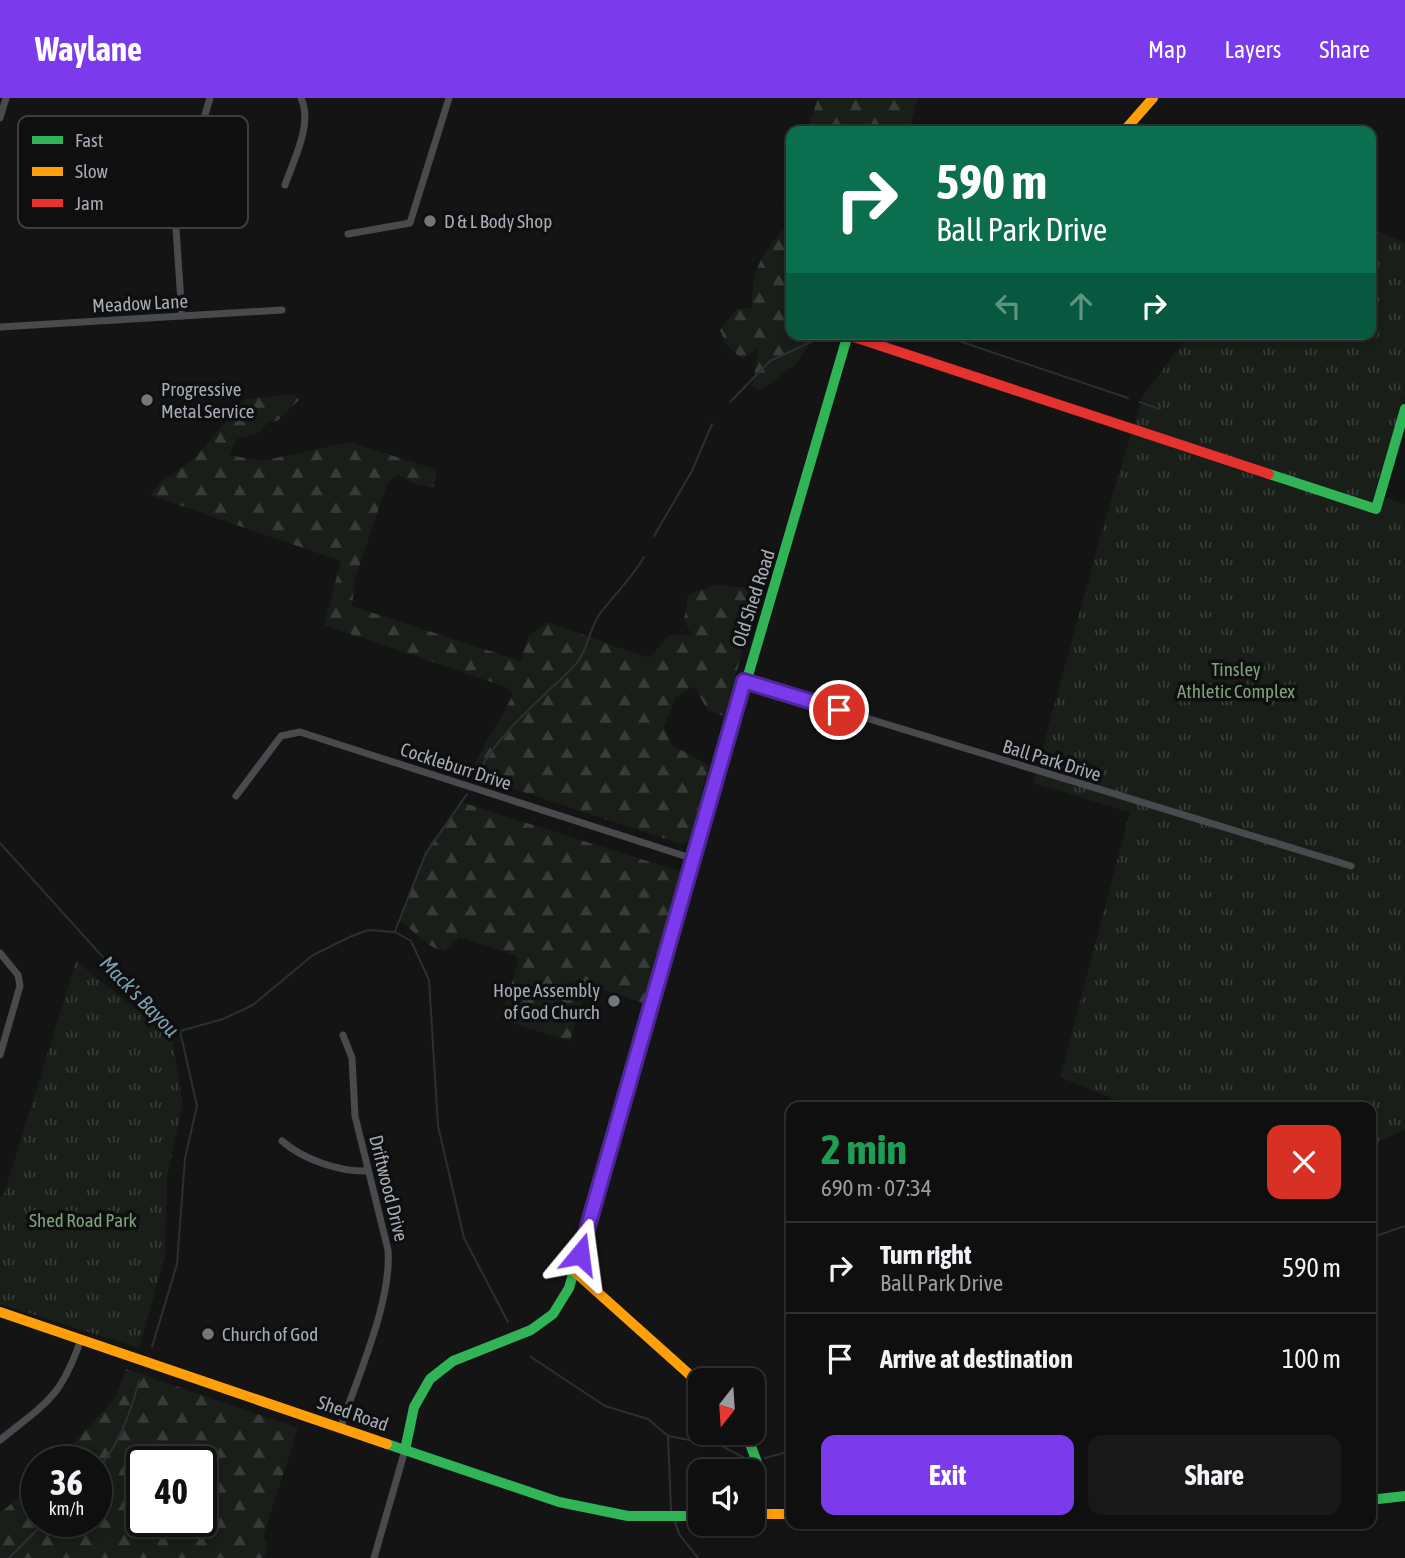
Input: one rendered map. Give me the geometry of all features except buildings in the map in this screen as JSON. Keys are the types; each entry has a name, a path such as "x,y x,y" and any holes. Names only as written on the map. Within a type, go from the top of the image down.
{"street":[{"path":"0,118 6,98"},
{"path":"205,116 210,98"},
{"path":"285,185 305,123 306,110 301,98"},
{"path":"348,234 410,223 449,98"},
{"path":"1128,126 1153,98"},
{"path":"176,228 182,316"},
{"name":"Meadow Lane","path":"0,327 282,310"},
{"name":"Old Shed Road","path":"405,1450 418,1400 441,1367 466,1352 514,1338 543,1322 566,1295 575,1272 744,681 775,591 847,340"},
{"name":"Old Shed Road","path":"863,340 1376,509 1405,409"},
{"name":"Ball Park Drive","path":"744,681 1351,866"},
{"name":"Cockleburr Drive","path":"236,796 281,736 300,732 694,859"},
{"path":"0,953 18,975 20,986 0,1055"},
{"name":"Driftwood Drive","path":"341,1427 382,1304 390,1268 355,1116 352,1058 342,1035"},
{"path":"282,1141 308,1157 349,1170 368,1171"},
{"path":"575,1272 688,1373"},
{"name":"Shed Road","path":"0,1312 581,1509 628,1516 688,1516"},
{"path":"0,1440 59,1390 70,1372 81,1339"},
{"path":"374,1558 405,1450"},
{"path":"1376,1499 1405,1496"},
{"path":"765,1514 786,1514"}],"green space":[{"path":"818,98 918,98 910,126 809,126"},
{"path":"786,190 786,340 813,340 796,364 761,390 752,387 759,347 742,359 726,344 720,330 737,309 752,308 759,264 785,227 783,199"},
{"name":"Tinsley Athletic Complex","path":"1376,231 1405,243 1405,397 1376,494 1405,504 1405,1129 1376,1144 1376,1102 1120,1102 1060,1077 1130,812 1033,783 1104,523 1143,396 1185,340 1376,340"},
{"path":"295,394 299,400 277,421 267,423 261,432 237,439 229,455 262,461 350,442 437,470 434,487 417,485 398,475 388,482 355,578 352,606 521,661 528,637 547,622 649,658 669,635 691,634 684,620 688,594 716,585 760,589 724,716 708,711 694,686 675,698 664,728 672,745 709,765 689,841 681,844 517,790 471,770 513,695 506,687 324,625 341,561 150,495 161,482 195,458 245,399"},
{"path":"461,802 682,872 646,1004 588,985 570,1041 506,1021 504,1008 519,960 515,955 460,937 444,951 437,949 399,920 425,852"},
{"name":"Shed Road Park","path":"76,961 172,1038 183,1104 167,1177 165,1257 139,1348 0,1304 0,1196 3,1197"},
{"path":"126,1369 298,1428 263,1537 268,1547 264,1558 0,1558 0,1513 21,1496 21,1537 112,1537 112,1446 72,1446 115,1398"}],"waterway":[{"path":"730,402 770,361 815,340"},
{"path":"956,340 1128,398"},
{"path":"1139,402 1160,409"},
{"path":"654,536 692,471 712,424"},
{"path":"476,777 508,731 575,665 597,618 644,557"},
{"path":"395,931 426,853 467,794"},
{"name":"Mack's Bayou","path":"0,843 166,1027 180,1031 197,1106 185,1158 177,1264 152,1347"},
{"path":"180,1031 223,1019 253,1005 313,955 352,936 368,930 395,932 411,941 429,980 438,1126 464,1238 508,1322"},
{"path":"1376,1236 1405,1226"},
{"path":"531,1357 605,1406 648,1419 668,1436 722,1446 746,1459"},
{"name":"Mack's Bayou","path":"112,1449 123,1428 139,1381"},
{"path":"668,1436 671,1510"},
{"path":"765,1458 786,1452"},
{"path":"675,1522 679,1534 698,1558"},
{"name":"Mack's Bayou","path":"9,1558 30,1537"}],"traffic: fast":[{"path":"740,703 846,340"},
{"path":"1269,474 1376,509 1405,409"},
{"path":"405,1450 414,1407 430,1379 453,1361 531,1330 553,1314 569,1288 619,1116"},
{"path":"387,1444 559,1502 628,1516 688,1516"},
{"path":"751,1446 756,1459"},
{"path":"1376,1499 1405,1496"}],"traffic: slow":[{"path":"1128,126 1153,98"},
{"path":"575,1272 688,1373"},
{"path":"0,1312 387,1444"},
{"path":"765,1514 786,1514"}],"traffic: jam":[{"path":"863,340 1269,474"},
{"path":"619,1116 740,703"}],"place":[{"name":"D & L Body Shop","path":"430,221"},
{"name":"Progressive Metal Service","path":"147,400"},
{"name":"Hope Assembly of God Church","path":"614,1001"},
{"name":"Church of God","path":"208,1334"}],"route":[{"path":"580,1254 744,681 839,710"}]}
